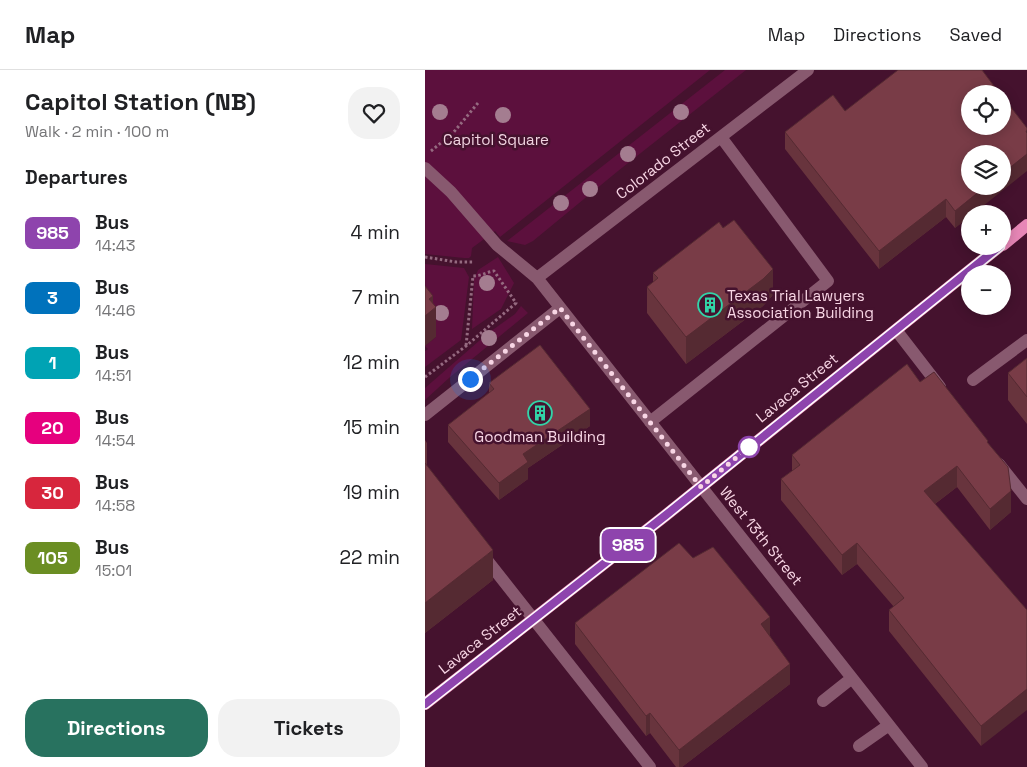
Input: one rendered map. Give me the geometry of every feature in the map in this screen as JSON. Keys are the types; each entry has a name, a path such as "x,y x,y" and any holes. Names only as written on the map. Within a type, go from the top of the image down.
{"main road":[{"name":"Lavaca Street","path":"1011,237 1027,225"},
{"name":"Lavaca Street","path":"425,704 701,487 989,255"}],"street":[{"name":"Colorado Street","path":"537,278 808,70"},
{"path":"650,422 828,281 721,137"},
{"name":"West 13th Street","path":"425,168 451,192 497,245 537,278 922,767"},
{"path":"425,415 560,308"},
{"path":"896,330 948,398"},
{"path":"973,380 1027,340"},
{"path":"991,452 1027,499"},
{"path":"474,543 650,767"},
{"path":"823,700 852,678"},
{"path":"859,746 889,725"}],"path":[{"path":"425,156 453,133 478,103"},
{"path":"425,257 456,262 473,262"},
{"path":"425,377 466,346 516,303 494,271 473,276 466,346"}],"green space":[{"name":"Capitol Square","path":"425,70 710,70 500,237 495,231 472,248 469,258 464,258 425,254"},
{"path":"725,70 746,70 533,241 525,245 507,241"},
{"path":"498,257 514,283 501,309 472,329 474,280 478,270"},
{"path":"425,264 464,268 469,277 461,340 425,367 425,351 428,349 425,346 436,337 428,312"},
{"path":"521,306 528,313 425,400 425,388 487,334 515,314"}],"building":[{"path":"898,70 982,70 993,85 961,85 961,135 1011,135 1011,107 1027,128 1027,154 1011,167 1011,145 961,145 961,195 975,195 955,211 946,199 879,251 785,132 833,95 845,111"},
{"name":"Texas Trial Lawyers Association Building","path":"734,220 773,269 763,279 686,337 647,287 658,278 653,273 719,222 723,228"},
{"path":"425,286 433,296 429,299 436,307 425,316"},
{"path":"540,345 590,409 523,454 528,462 499,483 448,425 494,389 489,383"},
{"path":"1027,358 1027,397 1008,373"},
{"path":"907,364 920,382 934,372 1008,467 1011,491 990,509 957,466 924,491 1027,610 1027,689 981,726 889,610 904,598 857,543 842,555 781,479 800,465 792,455"},
{"path":"425,463 493,550 425,603"},
{"path":"679,543 693,558 713,547 770,617 761,624 790,664 679,750 650,713 646,716 575,623"}],"bus line":[{"name":"985","path":"425,704 666,515 989,255"}],"place":[{"name":"Texas Trial Lawyers Association Building","path":"710,305"},
{"name":"Goodman Building","path":"540,413"}],"route":[{"path":"470,379 560,308 701,487 749,447"}]}
